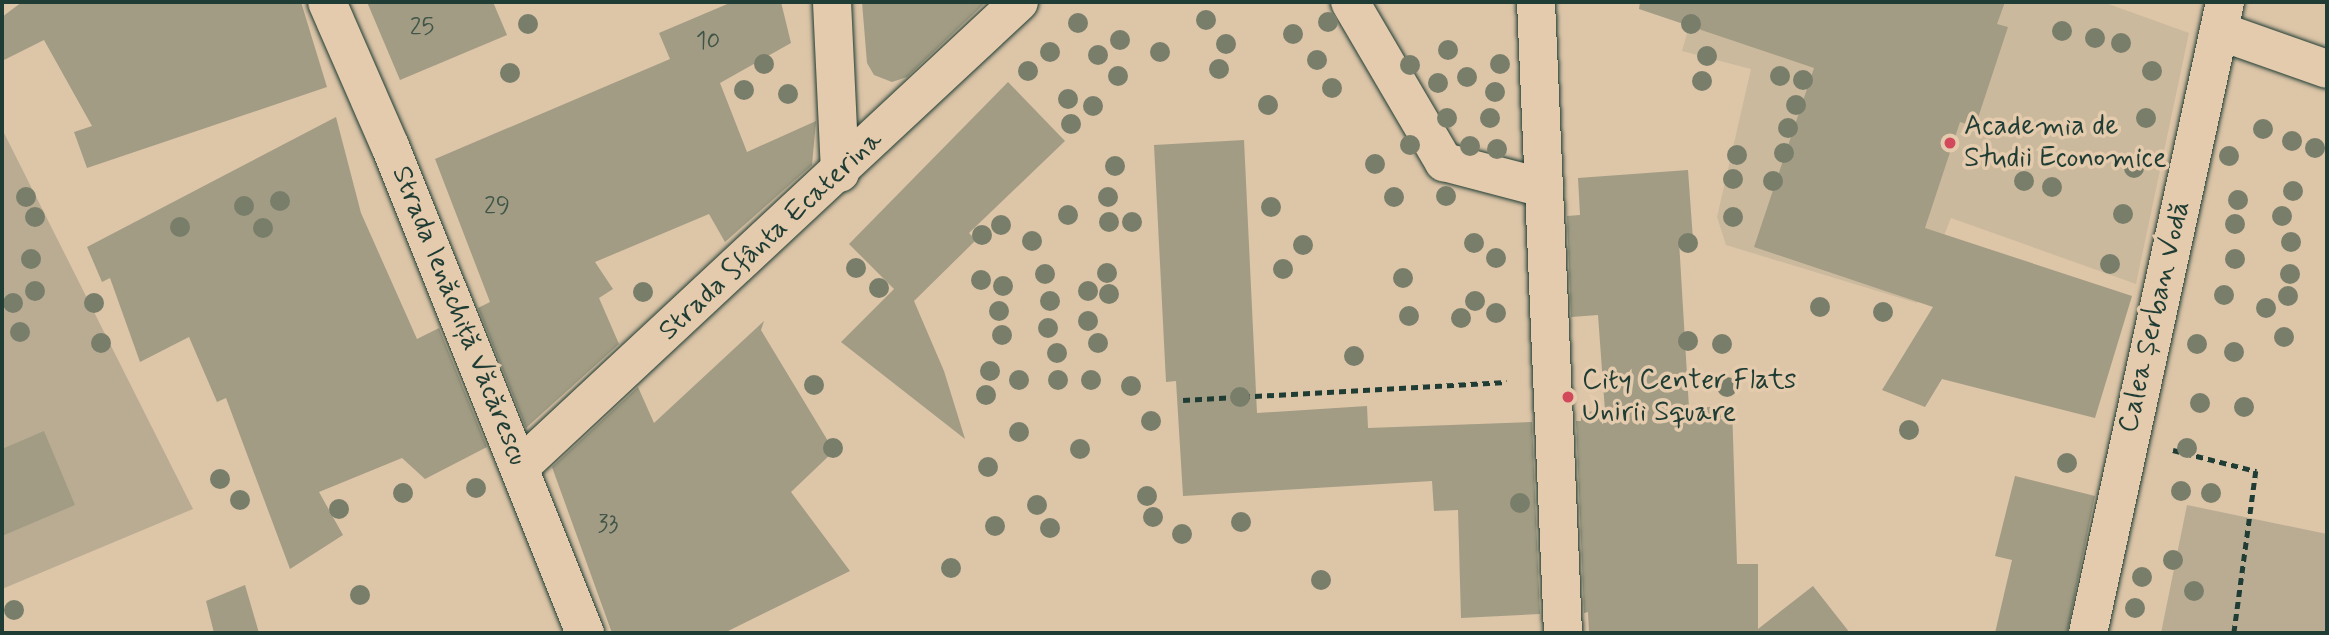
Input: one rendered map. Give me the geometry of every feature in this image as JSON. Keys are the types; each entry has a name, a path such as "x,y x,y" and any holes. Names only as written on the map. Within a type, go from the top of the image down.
{"street":[{"name":"Strada Ienăchiță Văcărescu","path":"327,2 520,467 585,633"},
{"path":"832,2 840,173"},
{"name":"Strada Sfânta Ecaterina","path":"520,467 840,173 1019,2"},
{"path":"1350,2 1444,162 1544,188"},
{"path":"1536,2 1563,633"},
{"path":"2222,16 2327,69"},
{"name":"Calea Șerban Vodă","path":"2088,633 2128,438 2222,16"}],"path":[{"path":"1183,400 1552,380"},
{"path":"2128,438 2256,471 2234,633"}],"shaded area":[{"name":"Academia de Studii Economice","path":"1696,2 2103,2 2189,33 2136,284 1951,218 1917,303 1726,245 1717,217 1751,69 1682,51"},
{"path":"2,129 193,509 2,589"},
{"path":"2187,505 2327,534 2327,633 2161,633"}],"building":[{"path":"22,2 301,2 327,87 87,168 74,132 92,126 44,40 2,61 2,17"},
{"path":"367,2 493,2 507,35 400,80"},
{"path":"732,2 781,2 791,43 720,83 747,152 816,121 812,165 725,242 709,214 595,262 613,289 599,298 619,344 526,428 478,308 490,302 435,159 670,59 659,33"},
{"path":"862,2 986,2 907,77 892,82 874,75 867,63"},
{"path":"1640,2 2005,2 1997,24 2008,27 1975,127 1960,122 1925,228 2132,296 2095,418 1942,379 1925,407 1882,390 1933,307 1754,247 1814,68 1639,9"},
{"path":"1008,82 1065,141 969,233 976,240 914,301 944,371 965,439 841,342 894,289 849,244"},
{"path":"336,117 361,213 417,339 439,328 487,447 425,479 402,458 319,492 343,535 290,569 226,398 217,402 189,337 140,362 110,278 102,282 87,247"},
{"path":"1244,140 1257,413 1367,406 1368,428 1532,422 1540,614 1461,618 1458,510 1434,511 1432,481 1183,496 1176,381 1166,382 1154,145"},
{"path":"1688,170 1693,240 1679,241 1689,408 1732,406 1737,564 1758,564 1758,629 1813,586 1850,633 1589,633 1588,612 1584,613 1576,421 1581,421 1581,412 1605,411 1598,315 1571,317 1567,216 1580,215 1578,178"},
{"path":"764,321 761,330 834,451 791,492 850,571 724,633 612,633 552,467 638,387 654,423"},
{"path":"44,431 75,505 2,536 2,449"},
{"path":"2015,476 2095,496 2067,633 1995,633 2012,560 1995,556"},
{"path":"245,585 259,633 214,633 206,601"}],"place":[{"name":"Academia de Studii Economice","path":"1950,143"},
{"name":"City Center Flats Unirii Square","path":"1568,397"}]}
